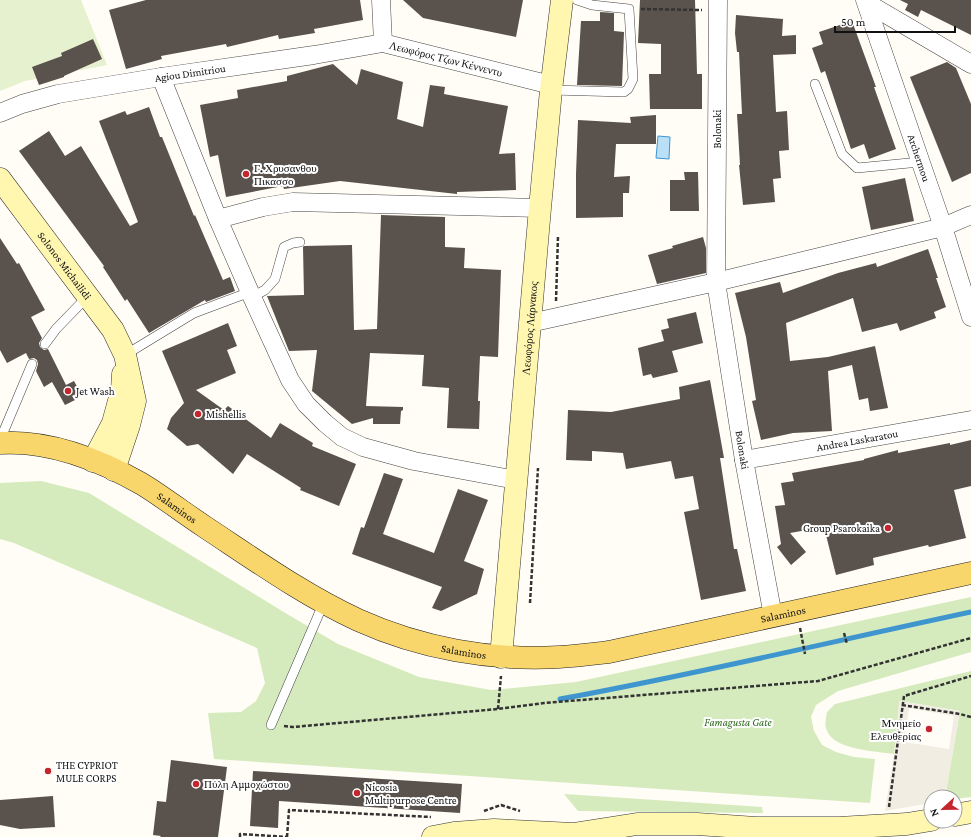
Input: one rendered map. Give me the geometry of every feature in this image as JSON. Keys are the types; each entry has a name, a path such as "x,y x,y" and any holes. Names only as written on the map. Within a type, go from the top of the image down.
{"main road":[{"name":"Λεωφόρος Λάρνακος","path":"501,657 551,87 562,0"},
{"name":"Solonos Michailidi","path":"2,185 113,330 125,355 135,401 129,425 114,470"},
{"path":"93,461 113,423 122,390 125,355"},
{"name":"Salaminos","path":"0,441 32,444 58,449 114,470 142,484 260,563 324,602 358,620 387,632 468,653 501,657 559,657 609,652 971,573"},
{"path":"433,837 454,833 494,830 573,834 637,824 697,824 756,832 840,828 906,831 923,824"}],"street":[{"name":"Λεωφόρος Τζων Κέννεντυ","path":"381,0 383,43 551,87"},
{"path":"866,2 971,64"},
{"name":"Archermou","path":"866,2 971,317"},
{"name":"Bolonaki","path":"718,3 716,282 744,460 773,616"},
{"name":"Agiou Dimitriou","path":"0,113 28,102 58,94 383,43"},
{"path":"161,77 218,219 290,380 306,404 342,437 363,447 407,459 516,480"},
{"path":"218,219 263,207 293,202 540,208"},
{"path":"530,322 716,282 942,227 971,215"},
{"name":"Andrea Laskaratou","path":"744,460 971,420"}],"lane":[{"path":"551,87 619,93 628,89 633,80 629,9 592,6 578,0"},
{"path":"815,84 842,154 857,168 920,162"},
{"path":"125,355 194,313 265,290 275,279 284,247 300,242"},
{"path":"45,344 56,329 88,296"},
{"path":"0,441 32,364"},
{"path":"271,726 324,602"}],"path":[{"path":"629,9 704,10 718,3"},
{"path":"530,603 538,464"},
{"path":"800,628 805,654"},
{"path":"844,633 847,644"},
{"path":"271,726 293,727 498,709 544,703 818,681 971,638"},
{"path":"498,709 501,657"},
{"path":"889,810 904,696 971,676"},
{"path":"902,705 971,717"},
{"path":"240,837 240,834 287,837"}],"green space":[{"path":"0,0 81,0 107,65 25,81 0,91"},
{"name":"Famagusta Gate","path":"41,481 89,493 338,644 419,677 491,690 576,682 971,597 971,652 838,691 816,705 811,717 814,731 822,745 836,752 854,757 875,759 870,803 214,759 208,713 241,712 256,701 265,683 257,648 14,543 0,539 0,483"},
{"path":"971,671 971,797 963,798 963,789 946,789 960,711 900,701 894,754 847,746 831,737 825,724 827,712 835,704"},
{"path":"564,794 762,807 763,813 578,811"}],"shaded area":[{"path":"899,701 960,711 946,789 923,789 923,804 885,811 894,754","holes":["909,708 954,716 949,749 904,742"]}],"water":[{"path":"658,136 670,137 669,159 656,158"}],"building":[{"path":"146,0 360,0 363,20 314,29 315,33 279,39 278,35 227,47 226,44 161,56 162,59 126,69 109,10"},
{"path":"403,0 523,0 516,37 423,18"},
{"path":"640,0 695,0 697,74 702,74 702,109 650,109 649,74 661,74 661,44 638,43"},
{"path":"900,0 971,0 971,35 921,10 918,17 905,10 908,4"},
{"path":"600,12 614,13 614,31 624,32 622,86 577,85 581,21 600,21"},
{"path":"736,15 783,19 782,36 796,35 796,54 773,55 776,112 787,111 789,150 779,151 781,178 773,179 775,202 743,205 739,165 737,114 742,114 739,52 737,52 735,33"},
{"path":"852,21 876,87 874,87 896,149 869,159 864,144 851,149 825,71 821,73 812,48 823,44 819,32"},
{"path":"93,39 102,59 64,77 39,85 32,67 62,56 61,53"},
{"path":"947,62 956,68 971,104 971,173 952,182 910,77"},
{"path":"333,64 357,85 361,69 403,82 397,119 423,127 430,85 445,87 444,94 508,106 499,154 515,153 516,190 457,192 457,194 340,181 284,189 283,186 226,197 218,155 210,157 200,105 238,98 237,90 287,81 287,76"},
{"path":"149,107 160,137 162,137 194,216 195,215 223,280 230,277 235,291 206,302 205,300 149,333 127,299 125,301 103,267 104,266 19,151 49,131 65,156 81,146 130,226 138,222 99,121 125,111 127,115"},
{"path":"656,115 656,144 616,144 614,177 630,176 629,193 623,193 623,217 576,218 578,120 631,123 630,117"},
{"path":"684,172 698,172 699,211 670,211 670,180 685,180"},
{"path":"905,178 914,221 871,230 862,187"},
{"path":"381,215 445,217 445,247 465,248 464,268 501,270 498,357 480,356 478,401 480,401 479,429 447,428 449,388 422,386 424,355 370,353 366,406 403,407 403,410 401,411 400,424 373,424 373,418 352,424 312,391 317,350 289,351 267,296 304,295 304,246 352,245 354,330 377,329"},
{"path":"703,237 706,248 706,273 657,284 648,255"},
{"path":"0,238 17,264 19,263 45,310 31,317 42,338 39,343 40,347 44,350 48,349 66,385 74,381 80,392 72,396 75,400 65,405 52,382 44,387 36,371 38,364 37,360 34,358 29,359 26,353 7,363 0,350"},
{"path":"928,249 946,307 934,312 936,318 900,331 897,323 862,332 853,298 786,323 790,361 828,357 875,346 888,408 870,411 868,398 859,400 852,365 828,371 832,431 793,433 761,440 752,401 756,400 746,337 735,293 780,282 783,293 838,273 876,263 877,267"},
{"path":"696,312 703,343 672,351 678,372 653,378 651,374 643,376 638,348 664,341 661,330 669,328 667,319"},
{"path":"228,323 237,346 227,350 236,373 196,390 224,410 228,406 271,438 280,423 313,443 312,446 356,464 339,506 300,490 301,488 247,454 233,474 198,444 187,446 167,429 171,418 184,403 162,351"},
{"path":"710,380 724,458 720,458 734,549 737,549 746,591 701,600 684,512 699,509 693,476 675,479 671,461 626,469 623,453 592,451 592,461 566,460 568,410 611,412 680,399 679,387"},
{"path":"971,440 971,486 954,490 966,538 873,558 874,565 836,575 824,527 790,533 806,552 791,565 777,547 781,544 775,506 785,505 781,483 794,481 792,473 864,460 898,450 898,453 950,443 950,445"},
{"path":"384,473 403,479 383,534 434,553 458,489 488,500 464,561 484,569 477,594 441,611 432,608 442,587 352,554 361,527 364,528"},
{"name":"Πύλη Αμμοχώστου","path":"171,760 227,767 218,837 160,837 161,836 153,835 157,801 166,802"},
{"name":"Nicosia Multipurpose Centre","path":"253,771 462,784 460,813 279,801 278,828 250,826"},
{"path":"53,796 55,827 20,829 0,825 0,800"}],"waterway":[{"path":"560,699 715,668 971,612"}],"place":[{"name":"Γ. Χρυσανθου Πικασσο","path":"246,174"},
{"name":"Jet Wash","path":"68,391"},
{"name":"Mishellis","path":"198,414"},
{"name":"Group Psarokaika","path":"888,528"},
{"name":"Μνημείο Ελευθερίας","path":"929,729"},
{"name":"THE CYPRIOT MULE CORPS","path":"48,771"},
{"name":"Πύλη Αμμοχώστου","path":"196,784"},
{"name":"Nicosia Multipurpose Centre","path":"357,793"}]}
